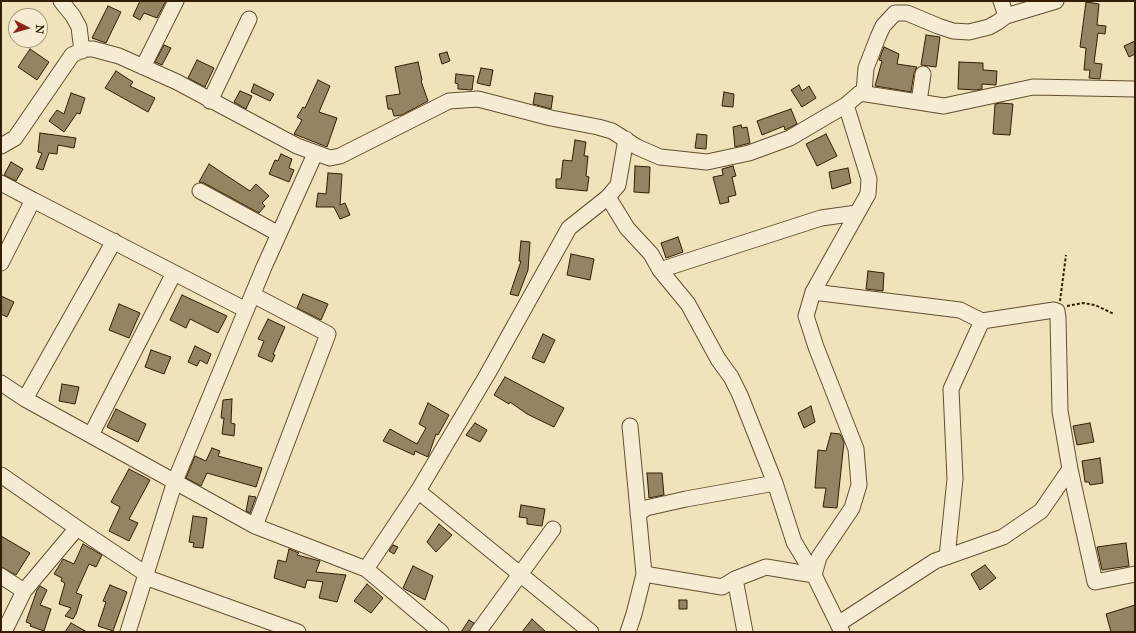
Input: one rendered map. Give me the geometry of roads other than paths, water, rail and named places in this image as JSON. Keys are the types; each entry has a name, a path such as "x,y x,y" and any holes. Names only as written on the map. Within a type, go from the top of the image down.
{"street":[{"path":"60,1 73,16 79,27 82,51"},
{"path":"143,67 176,1"},
{"path":"1001,1 1006,16"},
{"path":"864,92 866,68 878,36 883,26 895,13 907,13 953,31 969,32 989,27 1006,16 1056,1"},
{"path":"210,101 249,19"},
{"path":"1,146 15,138 72,55 93,49 102,50 177,82 210,101 315,154 330,158 340,156 449,101 478,99 551,118 584,123 612,131 637,147 660,157 707,162 749,153 790,138 846,105 860,93 864,92 944,106 1033,87 1135,89"},
{"path":"919,102 923,74"},
{"path":"814,576 819,557 852,508 859,485 856,449 816,347 806,316 813,292 868,194 869,179 846,105"},
{"path":"366,569 418,491 491,369 569,228 608,197 618,185 626,139"},
{"path":"128,632 175,481 246,310 315,154"},
{"path":"1,183 246,310"},
{"path":"200,191 279,234"},
{"path":"608,197 627,228 651,254 660,270 688,304 718,359 731,377 740,395 776,483 794,542 814,576 840,628 935,561 1004,538 1041,511 1070,469"},
{"path":"1,263 34,200"},
{"path":"660,270 821,218 857,213"},
{"path":"25,399 114,241"},
{"path":"91,435 174,273"},
{"path":"813,292 960,310 982,322 1056,311 1060,364 1060,411 1070,469 1095,582 1135,574"},
{"path":"253,294 328,334 255,526"},
{"path":"947,557 955,479 951,389 982,322"},
{"path":"1,383 25,399 255,526 366,569 441,632"},
{"path":"628,632 644,574 630,426"},
{"path":"1,475 146,575 298,632"},
{"path":"638,514 646,508 686,499 776,483"},
{"path":"418,491 591,632"},
{"path":"4,632 24,591 77,528"},
{"path":"478,632 553,529"},
{"path":"644,574 722,587 735,579 766,567 814,576"},
{"path":"1,576 24,591"},
{"path":"735,579 745,632"}]}
